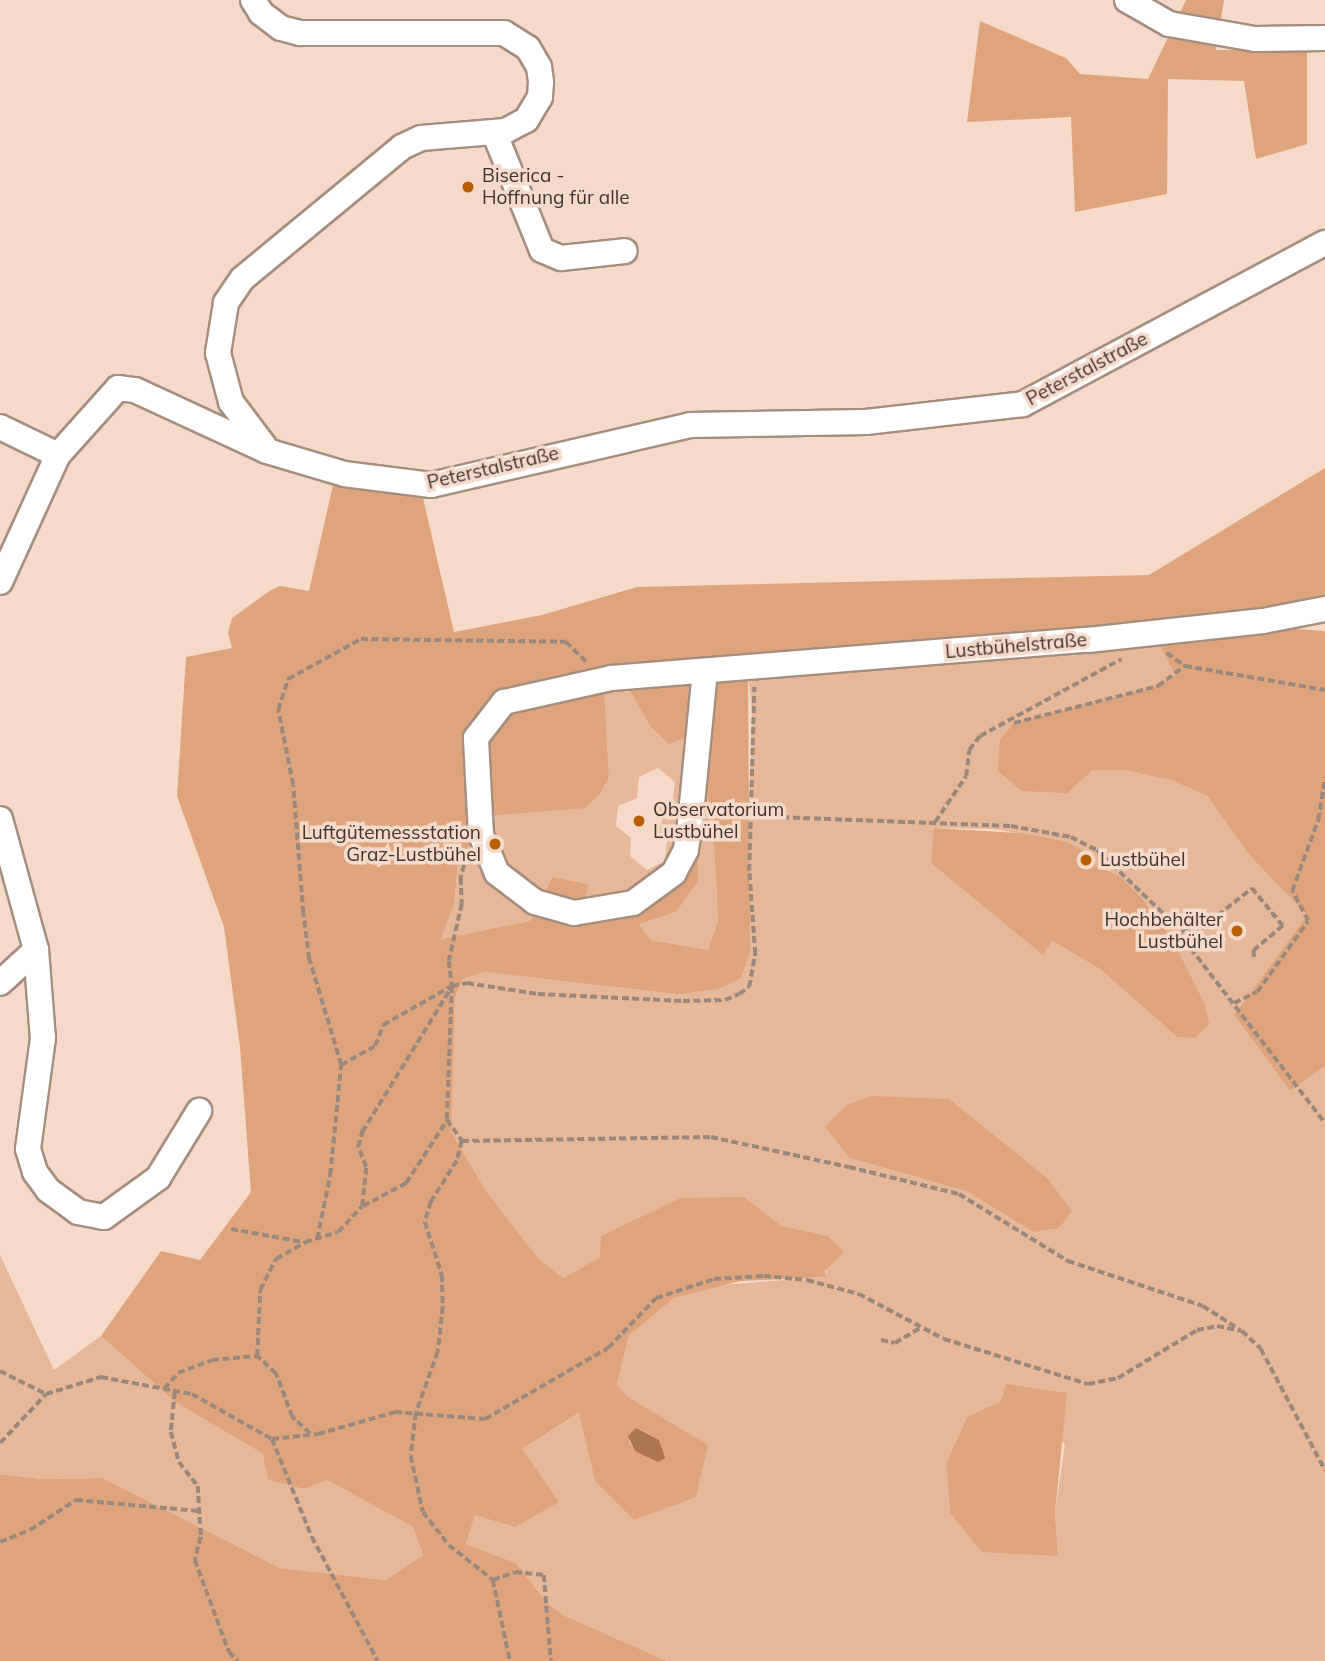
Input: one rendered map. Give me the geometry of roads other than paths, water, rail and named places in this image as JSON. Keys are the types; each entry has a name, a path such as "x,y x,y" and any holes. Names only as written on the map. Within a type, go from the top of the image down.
{"street":[{"path":"253,0 261,13 281,28 299,33 503,33 527,48 539,66 540,97 526,121 494,132 421,138 402,147 242,279 226,303 219,334 219,365 231,402 267,451"},
{"path":"1126,0 1170,24 1255,39 1325,38"},
{"path":"494,132 542,250 561,258 625,251"},
{"name":"Peterstalstraße","path":"58,455 111,395 126,387 267,451 344,474 431,485 690,425 866,422 1023,404 1325,243"},
{"path":"0,427 58,455 0,582"},
{"name":"Lustbühelstraße","path":"705,671 685,850 674,873 633,903 604,911 552,910 520,893 498,873 481,835 476,737 503,702 603,680 705,671 753,667 1088,640 1263,621 1325,609"},
{"path":"0,819 8,880 36,950 43,1038 29,1157 48,1190 78,1212 104,1217 158,1178 199,1111"},
{"path":"0,983 36,950"}],"place":[{"name":"Biserica - Hoffnung für alle","path":"468,187"},
{"name":"Observatorium Lustbühel","path":"639,821"},
{"name":"Luftgütemessstation Graz-Lustbühel","path":"495,844"},
{"name":"Lustbühel","path":"1086,860"},
{"name":"Hochbehälter Lustbühel","path":"1237,931"}]}
